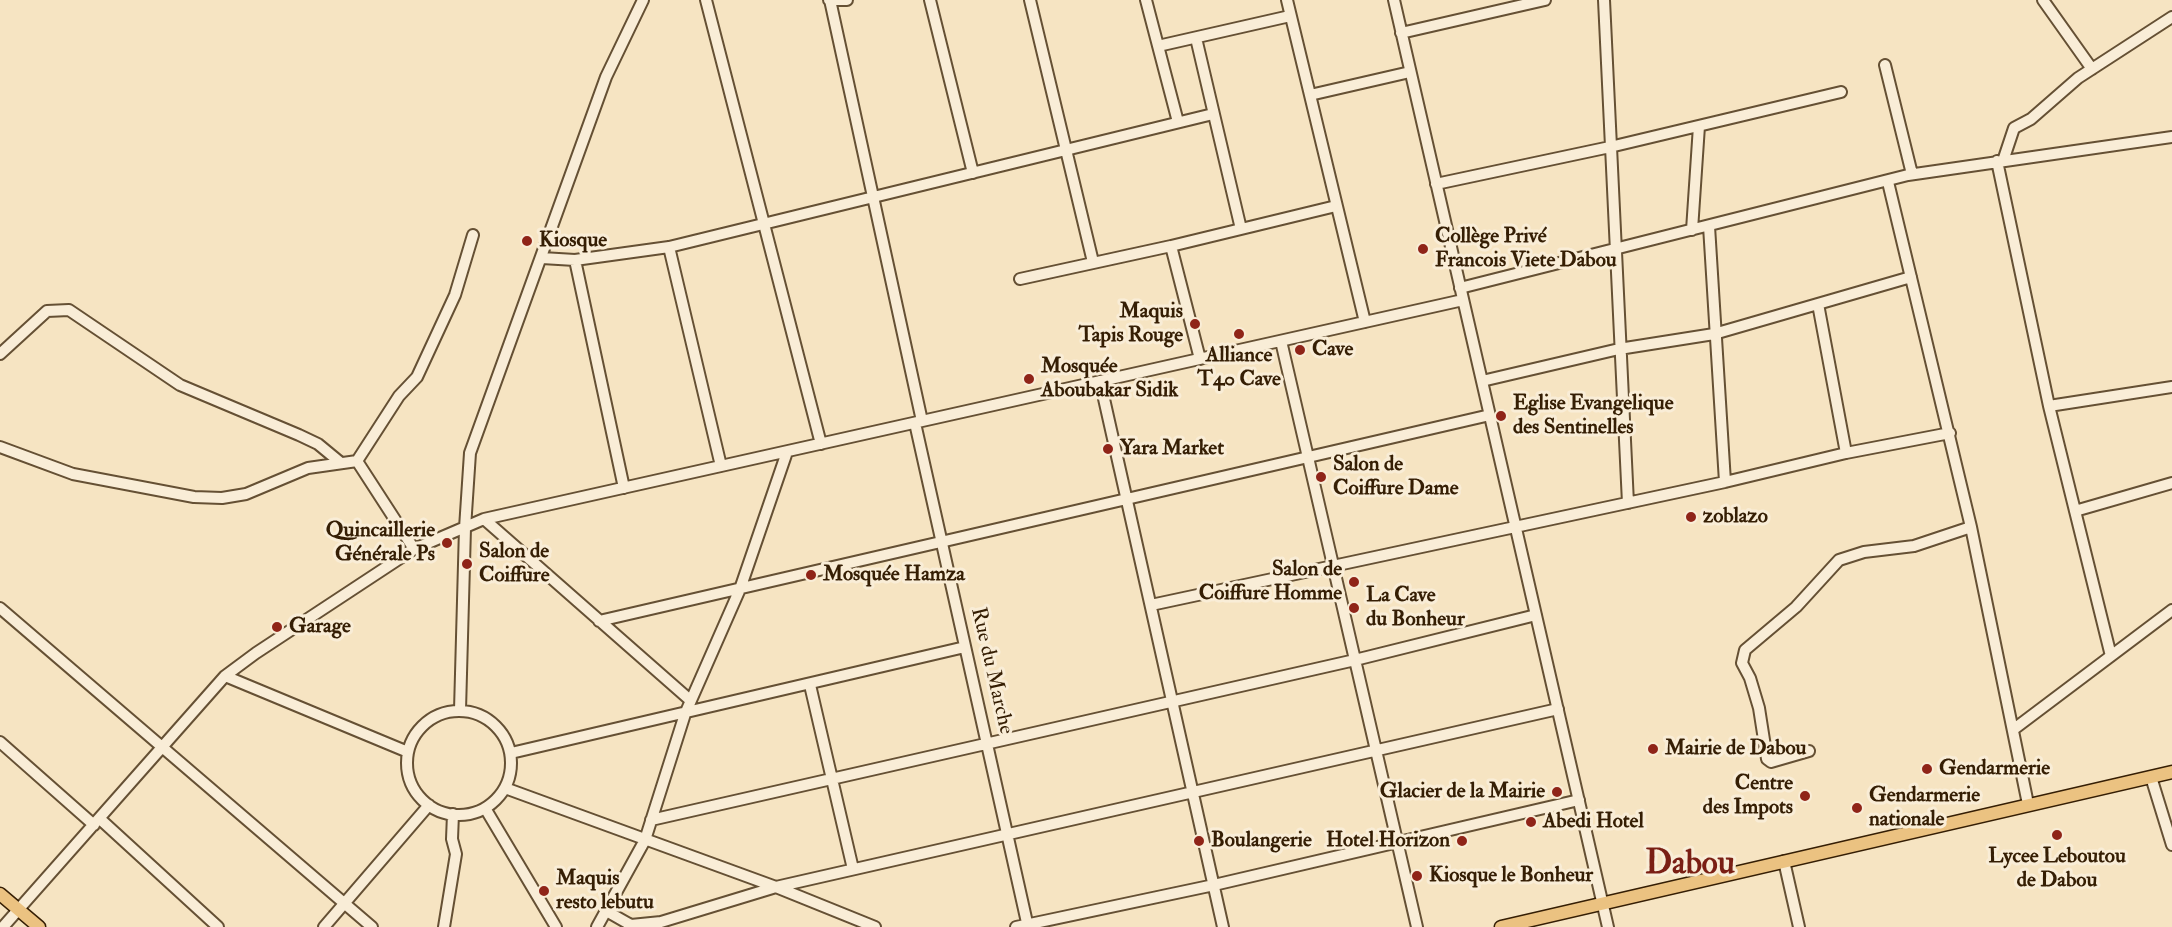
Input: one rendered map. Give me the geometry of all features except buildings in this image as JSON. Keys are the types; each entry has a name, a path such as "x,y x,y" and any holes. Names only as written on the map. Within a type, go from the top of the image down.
{"main road":[{"path":"1501,927 2172,772"},
{"path":"0,894 39,927"}],"street":[{"path":"460,710 465,528 470,453 606,77 643,0"},
{"path":"706,0 821,444"},
{"path":"830,0 847,0"},
{"name":"Rue du Marche","path":"830,0 942,542 1028,926"},
{"path":"930,0 973,173"},
{"path":"1030,0 1093,262"},
{"path":"1146,0 1178,122"},
{"path":"1287,0 1365,322"},
{"path":"1394,0 1608,927"},
{"path":"1401,33 1545,0"},
{"path":"1604,0 1614,250 1628,503"},
{"path":"2043,0 2092,69"},
{"path":"1158,46 1290,16"},
{"path":"2111,656 2049,406 2000,161 2014,128 2031,119 2092,69 2172,17"},
{"path":"1196,38 1241,229"},
{"path":"1885,65 1912,174"},
{"path":"1310,95 1410,72"},
{"path":"1436,184 1610,147 1841,92"},
{"path":"542,258 575,260 669,247 873,200 1066,148 1213,114"},
{"path":"1692,230 1699,126"},
{"path":"1460,288 1888,182 1912,174 2172,137"},
{"path":"1888,182 1971,527 2028,804"},
{"path":"1020,279 1171,246 1336,206"},
{"path":"1709,226 1725,483"},
{"path":"0,447 73,474 194,497 213,498 246,494 308,468 357,460 389,411 417,377 454,295 472,235"},
{"path":"1171,246 1200,359"},
{"path":"669,247 721,466"},
{"path":"575,260 624,488"},
{"path":"1482,381 1619,349 1714,334 1911,277"},
{"path":"3,927 225,676 256,653 414,549 484,519 1463,300"},
{"path":"1818,304 1846,453"},
{"path":"0,354 46,311 59,308 69,310 180,385 318,444 341,463"},
{"path":"1281,341 1417,927"},
{"path":"1100,381 1223,927"},
{"path":"2049,406 2172,387"},
{"path":"599,621 1490,415"},
{"path":"1151,605 1725,483 1846,453 1950,434"},
{"path":"597,927 608,912 645,840 690,700 740,589 787,452"},
{"path":"357,460 414,549"},
{"path":"2075,511 2172,485"},
{"path":"484,519 690,700"},
{"path":"1809,751 1771,762 1767,759 1759,708 1750,678 1742,663 1745,650 1796,607 1839,560 1864,552 1914,546 1971,527"},
{"path":"0,608 372,927"},
{"path":"2014,729 2172,610"},
{"path":"651,820 1355,660 1536,615"},
{"path":"511,753 965,647"},
{"path":"225,676 408,752"},
{"path":"810,685 853,869"},
{"path":"608,912 631,925 661,922 776,887 1558,709"},
{"path":"460,710 478,714 493,723 505,736 511,753 511,771 505,788 485,808 470,814 453,814 429,805 410,781 407,767 408,752 415,735 426,722 442,713 460,710"},
{"path":"0,742 218,927"},
{"path":"2151,777 2172,845"},
{"path":"505,788 776,887 875,927"},
{"path":"1016,927 1214,885 1579,800"},
{"path":"324,927 429,805"},
{"path":"485,808 556,927"},
{"path":"444,927 456,854 452,839 453,814"},
{"path":"1784,861 1799,927"}],"place":[{"name":"Kiosque","path":"527,241"},
{"name":"Collège Privé Francois Viete Dabou","path":"1423,249"},
{"name":"Maquis Tapis Rouge","path":"1195,324"},
{"name":"Alliance T40 Cave","path":"1239,334"},
{"name":"Cave","path":"1300,350"},
{"name":"Mosquée Aboubakar Sidik","path":"1029,379"},
{"name":"Eglise Evangelique des Sentinelles","path":"1501,416"},
{"name":"Yara Market","path":"1108,449"},
{"name":"Salon de Coiffure Dame","path":"1321,477"},
{"name":"zoblazo","path":"1691,517"},
{"name":"Quincaillerie Générale Ps","path":"447,543"},
{"name":"Salon de Coiffure","path":"467,564"},
{"name":"Mosquée Hamza","path":"811,575"},
{"name":"Salon de Coiffure Homme","path":"1354,582"},
{"name":"La Cave du Bonheur","path":"1354,608"},
{"name":"Garage","path":"277,627"},
{"name":"Mairie de Dabou","path":"1653,749"},
{"name":"Gendarmerie","path":"1927,769"},
{"name":"Glacier de la Mairie","path":"1557,792"},
{"name":"Centre des Impots","path":"1805,796"},
{"name":"Gendarmerie nationale","path":"1857,808"},
{"name":"Abedi Hotel","path":"1531,822"},
{"name":"Lycee Leboutou de Dabou","path":"2057,835"},
{"name":"Boulangerie","path":"1199,841"},
{"name":"Hotel Horizon","path":"1462,841"},
{"name":"Kiosque le Bonheur","path":"1417,876"},
{"name":"Maquis resto lebutu","path":"544,891"}],"district":[{"name":"Dabou","path":"1690,866"}]}
